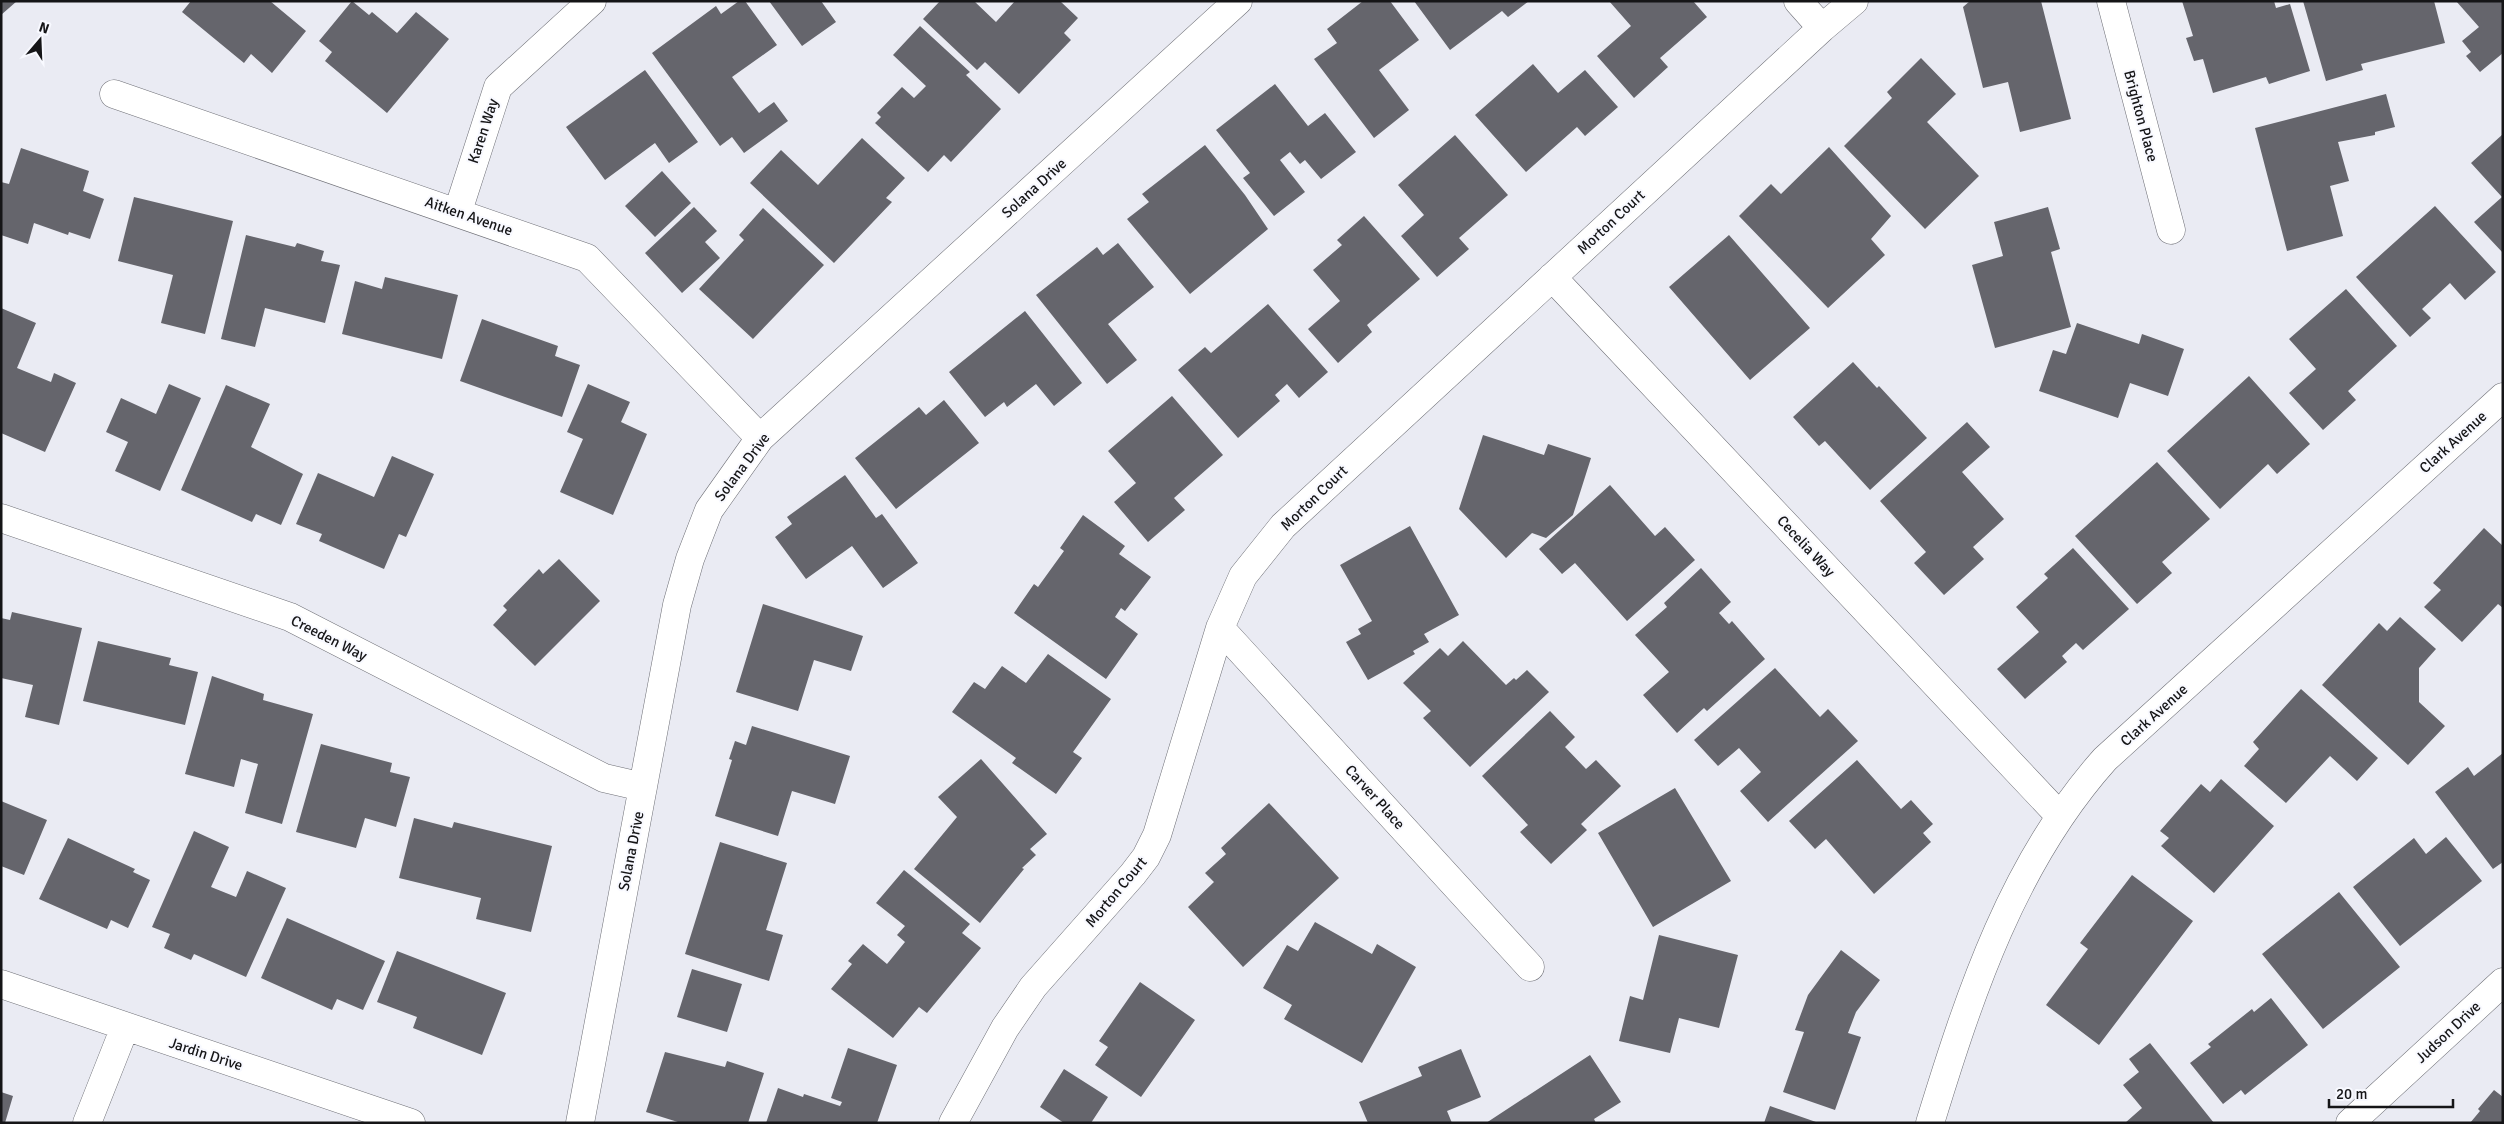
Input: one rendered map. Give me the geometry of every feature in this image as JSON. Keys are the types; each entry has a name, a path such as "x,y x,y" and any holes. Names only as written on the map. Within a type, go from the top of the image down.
{"street":[{"name":"Karen Way","path":"458,212 498,87 592,1"},
{"name":"Solana Drive","path":"580,1123 677,605 690,559 709,510 760,438 1238,1"},
{"path":"1798,1 1822,28"},
{"name":"Morton Court","path":"953,1123 1005,1028 1033,987 1134,874 1150,850 1157,835 1220,628 1243,576 1284,526 1552,276 1822,28 1854,1"},
{"name":"Brighton Place","path":"2111,1 2170,230"},
{"name":"Aitken Avenue","path":"114,94 587,258 760,438"},
{"name":"Cecelia Way","path":"1552,276 2060,815"},
{"name":"Clark Avenue","path":"1930,1123 1977,979 2002,922 2060,815 2106,759 2503,397"},
{"name":"Creeden Way","path":"1,518 290,617 604,778 644,787"},
{"name":"Carver Place","path":"1220,628 1530,967"},
{"name":"Judson Drive","path":"2350,1123 2503,982"},
{"name":"Jardin Drive","path":"1,984 411,1123"},
{"path":"87,1123 125,1027"}],"building":[{"path":"1,1 17,1 1,15"},
{"path":"191,1 270,1 306,31 272,73 251,54 244,63 182,12"},
{"path":"352,1 369,15 372,12 397,33 416,12 449,39 387,113 325,61 332,52 319,41"},
{"path":"739,1 745,1 777,45 732,77 759,113 774,102 788,121 744,153 732,137 720,146 652,53 716,6 721,14"},
{"path":"769,1 821,1 836,22 802,46"},
{"path":"940,1 974,1 996,22 1015,1 1060,1 1078,18 1064,33 1071,40 1019,94 985,62 977,70 923,19"},
{"path":"1363,1 1390,1 1419,40 1379,70 1409,110 1374,138 1314,59 1337,43 1327,29"},
{"path":"1414,1 1529,1 1508,17 1502,11 1450,50"},
{"path":"1609,1 1693,1 1707,17 1660,58 1668,67 1634,98 1597,56 1631,26"},
{"path":"1970,1 2041,1 2071,119 2020,132 2008,82 1983,88 1963,7"},
{"path":"2182,1 2274,1 2276,8 2290,4 2310,71 2269,84 2266,77 2213,93 2203,59 2194,61 2186,38 2193,36"},
{"path":"2303,1 2434,1 2445,43 2361,64 2363,70 2326,81"},
{"path":"2456,1 2503,1 2503,53 2480,72 2466,56 2471,52 2462,41 2479,27"},
{"path":"920,26 970,72 966,75 1001,109 951,162 944,155 928,172 875,123 881,117 877,113 902,87 914,98 926,86 893,55"},
{"path":"1921,58 1956,94 1927,122 1979,176 1925,229 1844,146 1892,98 1887,92"},
{"path":"1533,64 1558,93 1585,70 1618,107 1585,136 1577,127 1526,172 1475,115"},
{"path":"645,70 698,142 669,163 655,143 605,180 566,127"},
{"path":"1275,84 1308,126 1325,113 1356,152 1321,179 1305,160 1300,164 1290,152 1280,160 1305,192 1274,216 1243,178 1250,173 1216,130"},
{"path":"2386,94 2395,127 2375,132 2375,135 2338,142 2349,181 2330,186 2343,236 2287,251 2255,128"},
{"path":"2503,134 2503,253 2474,222 2502,197 2471,163"},
{"path":"1455,135 1508,195 1459,238 1469,249 1437,277 1401,236 1424,215 1398,185"},
{"path":"862,138 905,178 886,198 892,202 834,263 750,183 781,150 818,185"},
{"path":"1205,145 1245,195 1268,229 1190,294 1127,219 1149,202 1142,194"},
{"path":"1829,147 1891,216 1871,239 1885,255 1828,308 1739,216 1771,184 1781,194"},
{"path":"21,148 89,171 83,191 104,199 90,239 69,232 68,235 34,223 28,244 1,235 1,182 9,184"},
{"path":"662,171 691,203 655,237 625,206"},
{"path":"134,197 233,221 205,334 161,323 173,275 118,261"},
{"path":"2435,206 2496,272 2465,300 2450,283 2422,309 2431,318 2410,337 2356,277"},
{"path":"694,207 717,231 705,242 720,258 682,293 645,253"},
{"path":"2048,207 2060,249 2051,252 2071,327 1995,348 1972,265 2003,256 1994,222"},
{"path":"763,208 824,265 753,339 699,289 744,240 739,235"},
{"path":"1364,216 1420,279 1367,325 1372,332 1338,363 1308,329 1340,301 1313,270 1342,245 1337,240"},
{"path":"246,235 295,247 297,243 324,251 321,261 340,265 325,323 265,308 255,347 221,339"},
{"path":"1729,235 1810,328 1750,380 1669,287"},
{"path":"1118,243 1154,287 1108,324 1137,360 1107,384 1036,295 1097,247 1103,255"},
{"path":"385,277 458,295 442,359 342,334 355,281 382,289"},
{"path":"2346,289 2397,346 2348,391 2356,400 2323,430 2289,393 2316,369 2289,339"},
{"path":"1268,304 1328,372 1299,398 1287,384 1275,395 1280,401 1238,438 1178,370 1205,347 1211,353"},
{"path":"1,308 36,323 17,368 51,382 54,373 76,383 45,452 1,433"},
{"path":"1025,311 1082,383 1054,406 1036,384 1007,407 1004,402 985,417 949,372"},
{"path":"482,319 558,346 555,356 580,365 562,417 460,381"},
{"path":"2077,323 2139,344 2142,334 2184,349 2168,396 2130,383 2118,418 2039,391 2053,350 2066,354"},
{"path":"1853,362 1877,388 1879,386 1927,438 1870,490 1825,441 1819,446 1793,417"},
{"path":"2249,376 2310,444 2277,474 2268,464 2220,509 2167,451"},
{"path":"169,384 201,398 160,491 115,471 128,442 106,432 121,398 156,414"},
{"path":"588,384 630,402 621,422 647,434 613,515 560,492 583,439 567,432"},
{"path":"226,385 270,404 251,447 303,474 281,525 256,514 252,522 181,490"},
{"path":"1172,396 1223,455 1174,498 1185,510 1148,542 1114,502 1136,483 1108,451"},
{"path":"944,400 979,443 896,509 855,458 919,407 926,415"},
{"path":"1967,422 1990,447 1962,472 2004,519 1973,547 1984,559 1944,595 1914,563 1926,552 1880,501"},
{"path":"1483,435 1544,455 1548,444 1591,458 1573,515 1546,538 1532,533 1506,558 1459,509"},
{"path":"392,456 434,474 406,537 399,534 384,569 319,541 322,534 296,524 318,473 374,497"},
{"path":"2157,462 2210,519 2162,562 2172,573 2137,604 2075,536"},
{"path":"845,475 876,518 882,514 918,563 883,588 852,546 806,579 775,537 792,524 787,517"},
{"path":"1610,485 1655,536 1665,527 1695,560 1627,621 1575,563 1562,574 1539,549"},
{"path":"1083,515 1125,546 1119,554 1151,577 1125,611 1121,608 1115,617 1138,634 1106,679 1014,613 1034,584 1038,587 1064,551 1060,548"},
{"path":"1410,526 1459,615 1424,634 1429,642 1413,651 1415,654 1368,680 1346,642 1361,634 1358,629 1372,621 1340,565"},
{"path":"2484,528 2503,546 2503,608 2498,604 2462,642 2424,607 2441,590 2433,583"},
{"path":"2073,548 2129,609 2083,650 2076,643 2062,656 2067,662 2025,699 1997,669 2039,632 2016,607 2048,578 2044,574"},
{"path":"559,559 600,601 535,666 493,625 507,610 503,606 539,569 543,574"},
{"path":"1701,568 1731,602 1719,613 1729,624 1732,621 1765,659 1707,711 1704,708 1677,733 1643,695 1669,672 1635,635 1667,607 1664,603"},
{"path":"763,604 863,636 851,671 814,660 798,711 736,692"},
{"path":"12,612 82,628 59,725 25,717 33,685 1,678 1,618 10,620"},
{"path":"2400,617 2436,649 2419,668 2419,702 2445,726 2408,765 2322,685 2379,623 2387,631"},
{"path":"98,641 171,658 169,665 198,672 185,725 83,701"},
{"path":"1463,641 1506,685 1514,678 1516,680 1527,670 1549,692 1470,767 1423,718 1431,711 1403,683 1440,648 1448,656"},
{"path":"1048,654 1111,699 1073,752 1082,758 1056,794 1012,763 1016,758 952,712 974,682 985,689 1002,666 1026,683"},
{"path":"1775,668 1820,717 1828,709 1858,741 1768,822 1740,791 1761,772 1739,748 1718,766 1694,740"},
{"path":"212,676 264,694 263,700 313,714 282,824 245,813 258,764 241,759 234,787 185,774"},
{"path":"2301,689 2378,758 2357,781 2330,756 2286,803 2244,766 2259,749 2253,742"},
{"path":"1550,711 1575,737 1565,747 1586,769 1596,760 1621,786 1581,824 1587,830 1551,864 1520,832 1528,825 1482,776"},
{"path":"752,726 850,756 835,804 792,791 778,836 715,816 732,760 729,759 735,741 746,745"},
{"path":"321,744 392,763 390,772 410,777 396,827 365,818 356,848 296,832"},
{"path":"2503,753 2503,862 2493,869 2435,792 2468,767 2474,776"},
{"path":"981,759 1047,834 1030,849 1036,855 1022,868 1024,869 980,923 914,869 957,817 938,797"},
{"path":"1857,760 1901,809 1911,800 1933,824 1923,833 1931,842 1874,894 1826,839 1815,849 1789,821"},
{"path":"2221,779 2274,826 2214,893 2161,846 2169,838 2160,831 2201,784 2210,792"},
{"path":"1675,788 1731,881 1653,927 1598,833"},
{"path":"1,801 47,820 24,875 1,866"},
{"path":"1269,803 1339,878 1243,967 1188,907 1214,882 1205,873 1226,854 1221,848"},
{"path":"414,818 452,828 454,822 552,846 531,932 476,919 481,898 399,878"},
{"path":"194,831 229,847 211,887 236,897 247,871 286,888 246,977 194,954 191,960 164,948 170,934 152,927"},
{"path":"2446,837 2482,881 2400,946 2353,887 2414,838 2426,854"},
{"path":"68,838 135,869 133,872 150,880 128,928 111,920 107,929 39,899"},
{"path":"720,842 787,863 766,930 783,935 769,981 685,954"},
{"path":"904,870 970,924 962,933 981,948 927,1013 919,1007 893,1038 831,989 852,964 848,961 863,944 887,964 905,942 897,935 905,926 876,903"},
{"path":"2132,875 2193,921 2099,1045 2046,1005 2088,949 2080,943"},
{"path":"2339,892 2400,967 2323,1029 2262,954"},
{"path":"287,918 385,961 363,1010 337,999 332,1010 261,978"},
{"path":"1315,922 1372,954 1377,944 1416,967 1362,1063 1284,1019 1292,1005 1263,988 1287,945 1298,951"},
{"path":"1659,935 1738,955 1719,1028 1679,1018 1670,1053 1619,1041 1630,996 1643,1000"},
{"path":"1841,950 1880,980 1856,1012 1848,1033 1861,1037 1835,1110 1783,1092 1804,1032 1795,1030 1808,995"},
{"path":"397,951 506,993 482,1055 413,1028 417,1017 377,1002"},
{"path":"692,969 742,984 727,1032 677,1017"},
{"path":"1140,982 1195,1020 1141,1097 1095,1065 1108,1047 1099,1041"},
{"path":"2271,998 2308,1045 2245,1095 2241,1090 2223,1104 2190,1063 2211,1047 2208,1044 2252,1009 2254,1012"},
{"path":"2150,1043 2214,1123 2125,1123 2142,1108 2123,1085 2139,1072 2129,1059"},
{"path":"848,1048 897,1065 877,1123 766,1123 778,1088 803,1097 804,1094 840,1106 842,1102 831,1098"},
{"path":"1461,1049 1481,1097 1447,1111 1452,1123 1368,1123 1359,1102 1422,1076 1418,1067"},
{"path":"665,1052 725,1067 727,1061 764,1073 748,1123 681,1123 646,1112"},
{"path":"1590,1055 1621,1102 1594,1119 1596,1123 1486,1123"},
{"path":"1064,1069 1108,1097 1091,1123 1064,1123 1040,1107"},
{"path":"2494,1090 2503,1097 2503,1123 2470,1123 2480,1111 2478,1109"},
{"path":"1,1092 13,1096 5,1123 1,1123"},
{"path":"1770,1106 1816,1122 1816,1123 1764,1123"}]}
